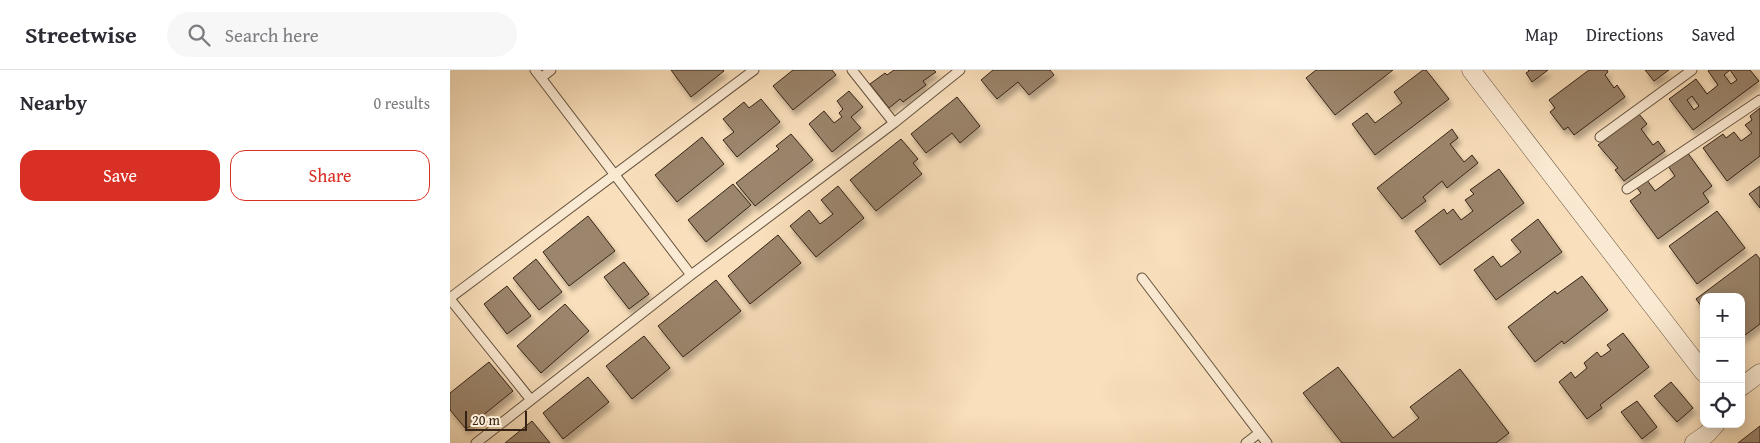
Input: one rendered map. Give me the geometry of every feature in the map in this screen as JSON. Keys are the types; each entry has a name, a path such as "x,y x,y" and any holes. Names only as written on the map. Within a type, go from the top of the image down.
{"street":[{"path":"1471,70 1700,368"},
{"path":"1745,384 1760,372"},
{"path":"1694,443 1712,428"}],"lane":[{"path":"551,70 538,74 691,275"},
{"path":"531,400 450,299 754,70"},
{"path":"852,70 894,123"},
{"path":"476,443 691,275 894,123 960,70"},
{"path":"1600,137 1692,70"},
{"path":"1627,189 1760,100"},
{"path":"1142,278 1267,443"},
{"path":"1246,443 1260,433"}],"building":[{"path":"671,70 723,70 724,71 691,97"},
{"path":"793,70 832,70 836,75 793,110 773,86"},
{"path":"894,70 934,70 936,72 923,81 926,85 903,102 900,99 889,108 870,84 885,73 887,75"},
{"path":"993,70 1050,70 1054,75 1029,95 1018,82 997,99 981,80"},
{"path":"1316,70 1393,70 1335,115 1306,78"},
{"path":"1423,70 1426,70 1449,99 1375,155 1352,124 1367,113 1375,123 1402,103 1394,92"},
{"path":"1528,70 1548,70 1532,82 1526,73"},
{"path":"1589,70 1607,70 1608,72 1605,75 1614,88 1617,85 1625,97 1574,135 1568,127 1564,130 1550,112 1555,108 1549,100"},
{"path":"1645,70 1669,70 1654,81"},
{"path":"1710,70 1730,70 1750,70 1759,81 1693,130 1669,99 1696,79 1707,94 1718,85 1708,71","holes":["1730,70 1737,80 1731,84 1724,75","1692,96 1699,106 1694,110 1687,100"]},
{"path":"849,91 863,107 851,117 861,128 832,152 809,124 824,111 834,123 842,117 839,113 843,109 837,101"},
{"path":"957,97 980,126 960,143 952,133 926,153 911,134"},
{"path":"761,99 780,122 737,157 723,140 734,132 723,119 744,102 749,108"},
{"path":"1760,108 1760,156 1727,181 1703,148 1723,134 1726,138 1734,132 1741,141 1752,133 1745,125 1752,120 1750,116"},
{"path":"1639,114 1647,124 1641,129 1653,145 1658,141 1665,151 1624,181 1615,170 1618,168 1598,145"},
{"path":"1452,129 1458,138 1450,144 1464,162 1472,155 1478,163 1447,188 1442,181 1423,197 1426,201 1402,219 1377,188"},
{"path":"791,134 813,160 755,206 736,183 779,149 776,146"},
{"path":"702,137 724,164 677,202 655,175"},
{"path":"901,139 918,159 913,163 922,174 876,211 850,180"},
{"path":"1687,152 1712,186 1703,193 1709,202 1658,239 1630,201 1641,193 1637,188 1647,180 1655,191 1675,176 1668,166"},
{"path":"1499,169 1524,203 1440,265 1415,231 1444,209 1447,214 1453,209 1461,220 1473,211 1465,200 1474,194 1470,190"},
{"path":"733,184 751,205 706,242 688,220"},
{"path":"838,186 864,218 816,257 790,226 809,210 820,224 833,214 821,200"},
{"path":"1760,186 1760,208 1749,194"},
{"path":"1717,211 1745,248 1697,284 1669,246"},
{"path":"588,216 615,251 569,286 543,252"},
{"path":"1538,219 1562,252 1496,300 1474,270 1493,256 1501,267 1521,252 1511,240"},
{"path":"778,235 801,263 750,304 728,276"},
{"path":"1756,254 1760,259 1760,324 1745,335 1745,293 1704,293"},
{"path":"536,259 562,292 539,310 513,278"},
{"path":"624,262 649,294 629,309 604,277"},
{"path":"1582,276 1608,310 1564,344 1562,341 1535,362 1508,327 1555,291 1557,294"},
{"path":"716,280 741,311 683,357 658,326"},
{"path":"507,286 531,316 507,334 484,304"},
{"path":"1700,296 1700,304 1696,299"},
{"path":"565,304 589,331 541,373 517,346"},
{"path":"1623,333 1649,367 1600,405 1602,408 1587,419 1559,382 1571,372 1575,378 1587,368 1584,363 1597,352 1601,357 1611,350 1607,345"},
{"path":"644,336 670,368 632,399 606,366"},
{"path":"489,362 513,391 466,429 450,410 450,393"},
{"path":"1338,367 1393,438 1419,418 1410,407 1460,369 1509,433 1496,443 1342,443 1303,393"},
{"path":"588,377 609,402 563,439 543,413"},
{"path":"1671,382 1693,408 1677,422 1654,396"},
{"path":"1637,401 1657,427 1642,439 1621,412"},
{"path":"532,421 550,443 505,443"},
{"path":"1760,426 1760,443 1738,443"}]}
